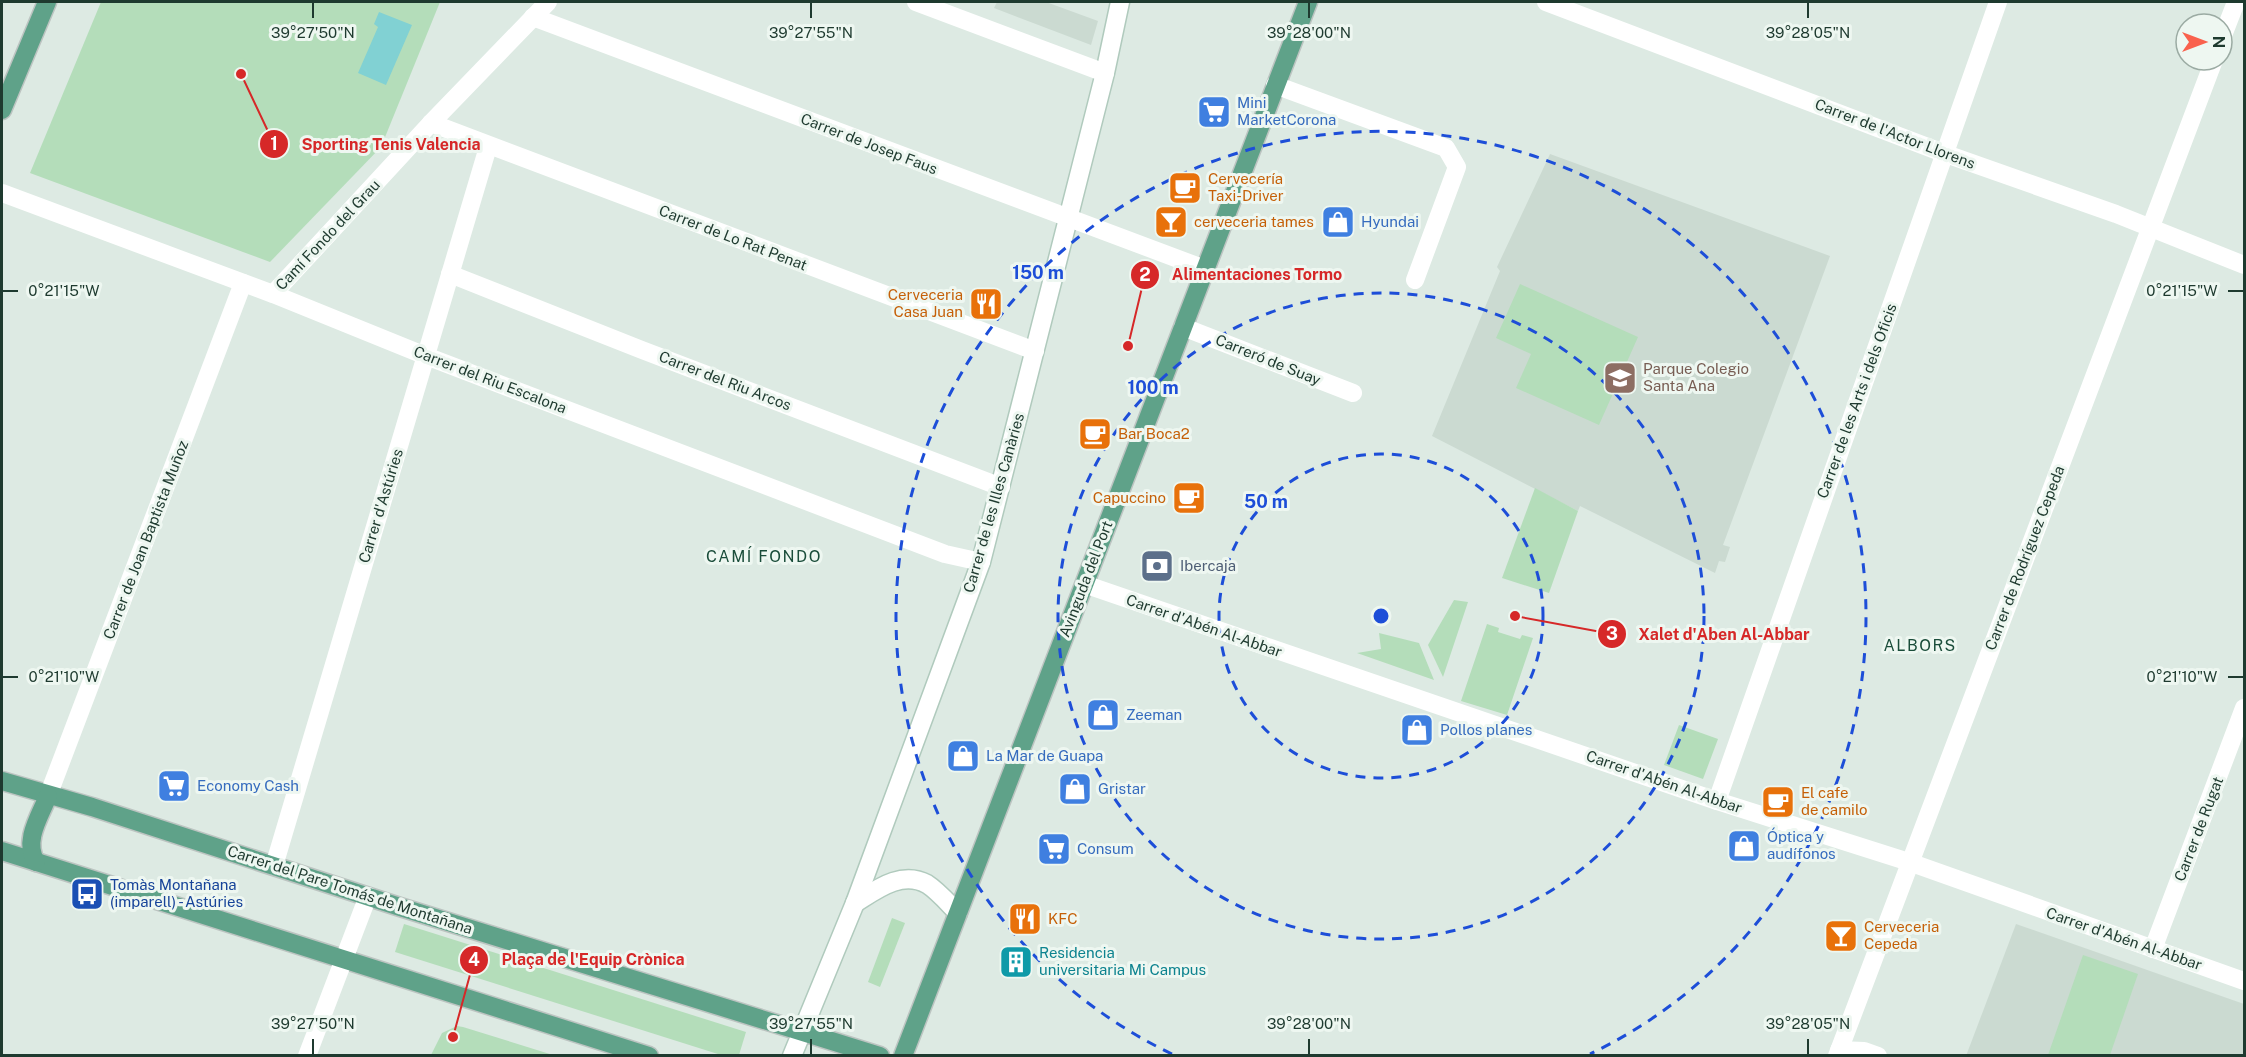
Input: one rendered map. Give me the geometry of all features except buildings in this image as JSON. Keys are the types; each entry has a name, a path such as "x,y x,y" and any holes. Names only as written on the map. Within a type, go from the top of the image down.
{"main road":[{"path":"2,110 47,2"},
{"name":"Avinguda del Port","path":"903,1056 1308,2"},
{"name":"Carrer del Pare Tomás de Montañana","path":"2,781 92,807 880,1056"},
{"path":"36,862 31,850 32,835 48,796"},
{"path":"2,851 648,1056"}],"street":[{"path":"431,123 548,2"},
{"path":"916,2 1105,73"},
{"name":"Carrer de les Illes Canàries","path":"792,1056 855,903 981,562 1035,351 1066,218 1105,73 1120,2"},
{"name":"Carrer de l'Actor Llorens","path":"1545,2 2150,228 2244,266"},
{"name":"Carrer de les Arts i dels Oficis","path":"1717,801 1998,2"},
{"name":"Carrer de Josep Faus","path":"533,17 1205,269"},
{"name":"Carrer de Rodríguez Cepeda","path":"1838,1053 2209,72"},
{"path":"1275,85 1446,148 1457,167 1415,280"},
{"name":"Carrer de Lo Rat Penat","path":"431,123 488,147 1035,351"},
{"name":"Camí Fondo del Grau","path":"273,294 431,123"},
{"name":"Carrer d'Astúries","path":"274,866 488,147"},
{"name":"Carrer del Riu Escalona","path":"2,193 273,294 426,356 945,554 981,562"},
{"name":"Carrer del Riu Arcos","path":"450,274 1001,487"},
{"name":"Carrer de Joan Baptista Muñoz","path":"48,796 243,283"},
{"name":"Carreró de Suay","path":"1183,327 1353,393"},
{"name":"Carrer d'Abén Al-Abbar","path":"1084,584 1717,801 1909,862 2244,981"},
{"name":"Carrer de Rugat","path":"2152,949 2244,708"},
{"path":"855,903 888,882 913,879 927,884 958,913"},
{"path":"307,1056 368,896"},
{"path":"1838,1053 1864,1051 1878,1056"}],"shaded area":[{"path":"997,2 1046,2 1098,21 1091,45 994,8"},
{"name":"Parque Colegio Santa Ana","path":"1550,154 1830,256 1723,545 1730,547 1725,562 1719,561 1715,573 1580,506 1578,511 1432,436 1500,271 1497,267"},
{"path":"2016,924 2244,1004 2244,1055 1966,1056"}],"green space":[{"path":"101,2 440,2 381,147 270,262 30,173"},
{"path":"1520,284 1638,337 1599,425 1516,388 1531,354 1496,338"},
{"path":"1535,488 1578,511 1549,593 1502,578"},
{"path":"1454,600 1468,602 1443,677 1428,645"},
{"path":"1487,624 1499,628 1498,632 1520,639 1522,635 1533,638 1507,715 1461,701"},
{"path":"1379,633 1419,643 1434,680 1357,653 1381,649"},
{"path":"1679,725 1718,739 1703,779 1664,765"},
{"path":"892,918 905,923 880,987 868,982"},
{"path":"404,924 746,1032 739,1055 721,1055 395,952"},
{"path":"2083,955 2138,974 2110,1055 2048,1055"},
{"path":"457,1026 553,1055 431,1055 442,1033"}],"water":[{"path":"379,12 412,25 386,85 358,73 378,27 374,24"}],"place":[{"name":"Sporting Tenis Valencia","path":"241,74"},
{"name":"Mini MarketCorona","path":"1214,112"},
{"name":"Cervecería Taxi-Driver","path":"1185,188"},
{"name":"cerveceria tames","path":"1171,222"},
{"name":"Hyundai","path":"1338,222"},
{"name":"Cerveceria Casa Juan","path":"986,304"},
{"name":"Alimentaciones Tormo","path":"1128,346"},
{"name":"Parque Colegio Santa Ana","path":"1620,378"},
{"name":"Bar Boca2","path":"1095,434"},
{"name":"Capuccino","path":"1189,498"},
{"name":"Ibercaja","path":"1157,566"},
{"name":"Xalet d'Aben Al-Abbar","path":"1515,616"},
{"name":"Zeeman","path":"1103,715"},
{"name":"Pollos planes","path":"1417,730"},
{"name":"La Mar de Guapa","path":"963,756"},
{"name":"Economy Cash","path":"174,786"},
{"name":"Gristar","path":"1075,789"},
{"name":"El cafe de camilo","path":"1778,802"},
{"name":"Óptica y audífonos","path":"1744,846"},
{"name":"Consum","path":"1054,849"},
{"name":"Tomàs Montañana (imparell) - Astúries","path":"87,894"},
{"name":"KFC","path":"1025,919"},
{"name":"Cerveceria Cepeda","path":"1841,936"},
{"name":"Residencia universitaria Mi Campus","path":"1016,962"},
{"name":"Plaça de l'Equip Crònica","path":"453,1037"}],"district":[{"name":"CAMÍ FONDO","path":"764,556"},
{"name":"ALBORS","path":"1920,645"}]}
